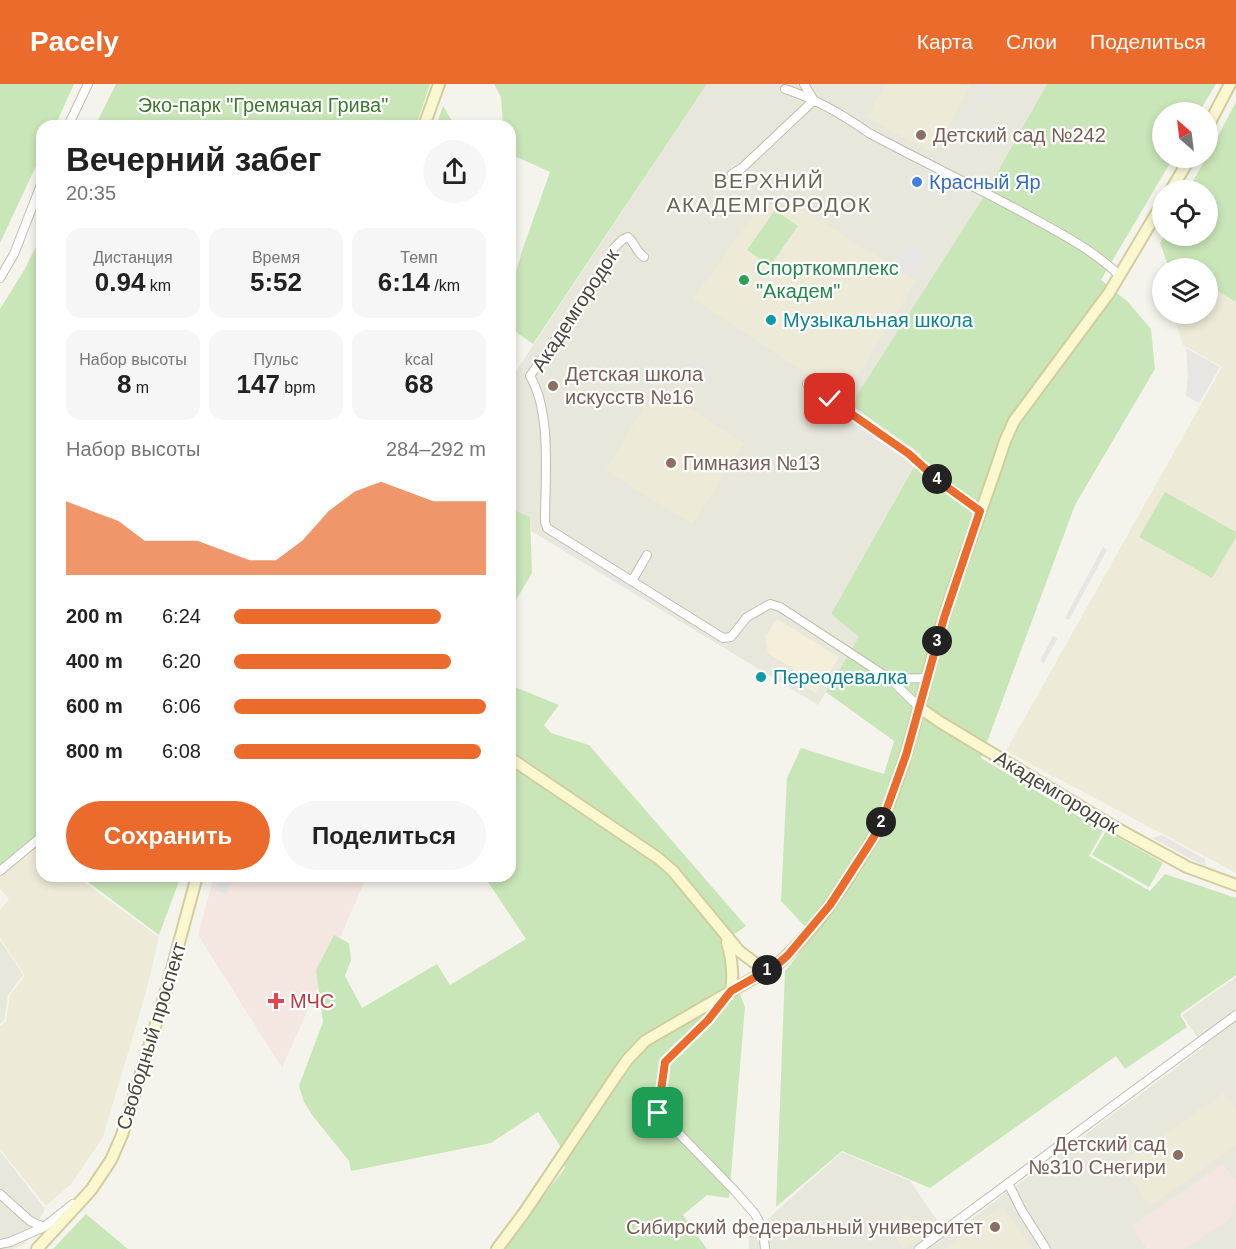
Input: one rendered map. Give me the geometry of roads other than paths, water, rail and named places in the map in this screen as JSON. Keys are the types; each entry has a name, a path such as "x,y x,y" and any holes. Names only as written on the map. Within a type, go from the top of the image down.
{"main road":[{"path":"426,120 440,84"},
{"path":"1218,107 1230,84"},
{"path":"497,1249 525,1213 628,1059 645,1041 778,964 830,905 872,840 882,822 895,786 920,708 947,609 980,511 1014,421 1108,293 1152,221"},
{"name":"Академгородок","path":"920,708 1116,828 1187,867 1236,885"},
{"path":"516,762 658,858 673,871 739,951 755,963 770,968"},
{"name":"Свободный проспект","path":"37,1249 91,1190 111,1160 122,1135 166,991 195,882"},
{"path":"725,936 732,957 734,974 731,991"}],"street":[{"path":"71,120 88,84"},
{"path":"804,84 813,100"},
{"path":"785,89 802,94 869,133 1061,233 1119,275"},
{"path":"732,174 742,168 813,100"},
{"path":"0,278 14,254 36,197"},
{"name":"Академгородок","path":"644,257 640,255 628,237 618,243 596,281 530,376 536,386 545,423 545,522 547,528 723,638 731,638 747,617 770,604 780,607 890,679 920,708"},
{"path":"807,384 909,454 940,482 980,511"},
{"path":"632,580 647,555"},
{"path":"890,679 927,678"},
{"path":"0,871 36,841"},
{"path":"731,991 708,1020 665,1062 658,1113 755,1214 763,1229 765,1249"},
{"path":"919,1249 1236,1015"},
{"path":"1008,1183 1022,1211 1046,1249"},
{"path":"0,1244 44,1227 91,1190"},
{"path":"0,1194 30,1221 44,1227"}],"place":[{"name":"Детский сад №242","path":"921,135"},
{"name":"Красный Яр","path":"917,182"},
{"name":"Спорткомплекс \"Академ\"","path":"744,280"},
{"name":"Музыкальная школа","path":"771,320"},
{"name":"Детская школа искусств №16","path":"553,386"},
{"name":"Гимназия №13","path":"671,463"},
{"name":"Переодевалка","path":"761,677"},
{"name":"МЧС","path":"276,1001"},
{"name":"Детский сад №310 Снегири","path":"1178,1155"},
{"name":"Сибирский федеральный университет","path":"995,1227"}],"district":[{"name":"ВЕРХНИЙ АКАДЕМГОРОДОК","path":"769,193"}],"park label":[{"name":"Эко-парк \"Гремячая Грива\"","path":"263,105"}]}
